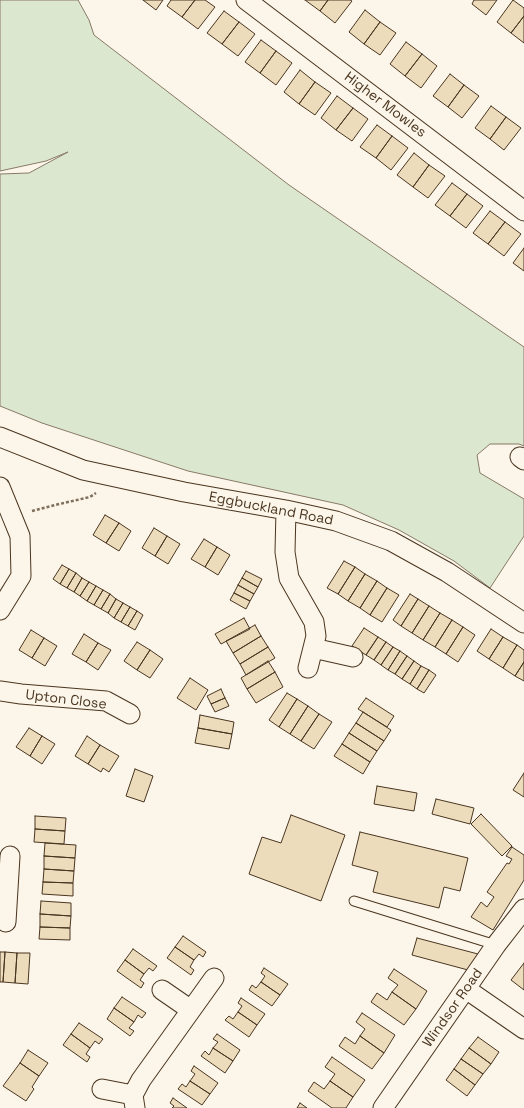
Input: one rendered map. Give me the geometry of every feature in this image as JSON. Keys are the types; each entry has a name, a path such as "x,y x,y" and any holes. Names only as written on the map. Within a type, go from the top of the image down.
{"street":[{"name":"Higher Mowles","path":"246,0 524,211"},
{"name":"Eggbuckland Road","path":"0,437 83,470 184,492 286,510 336,521 391,541 448,572 524,623"},
{"path":"0,487 20,536 20,576 0,610"},
{"path":"286,510 285,552 290,578 314,622 316,636 308,668"},
{"path":"313,648 353,657"},
{"name":"Upton Close","path":"0,691 106,701 130,714"},
{"path":"6,922 4,888 10,856"},
{"name":"Windsor Road","path":"382,1108 466,990 496,945 524,910"},
{"path":"102,1089 134,1102 141,1080 214,978"},
{"path":"162,990 190,1010"},
{"path":"466,990 524,1029"}],"lane":[{"path":"354,901 496,945"}],"path":[{"path":"12,517 55,504 90,497 120,478"}],"green space":[{"path":"0,0 78,0 89,20 94,35 289,185 524,347 524,446 519,444 490,444 477,455 480,473 524,499 524,536 490,588 454,561 399,530 343,505 188,471 42,423 0,406 0,174 29,173 68,152 46,161 0,171"}],"building":[{"path":"143,0 163,0 156,10"},
{"path":"171,0 195,0 182,17 167,6"},
{"path":"195,0 205,0 215,7 198,29 182,17"},
{"path":"305,0 328,0 320,11"},
{"path":"328,0 352,1 335,23 320,11"},
{"path":"474,0 497,0 486,15 472,4"},
{"path":"513,0 524,8 524,16 511,33 497,22"},
{"path":"365,10 380,22 364,44 349,32"},
{"path":"224,11 239,22 222,44 207,33"},
{"path":"524,16 524,43 511,33"},
{"path":"239,22 255,34 238,56 222,44"},
{"path":"380,22 396,33 380,55 364,44"},
{"path":"261,40 276,51 260,73 245,62"},
{"path":"406,42 422,54 405,76 390,64"},
{"path":"276,51 292,63 276,85 260,73"},
{"path":"422,54 437,66 421,88 405,76"},
{"path":"300,70 315,82 299,104 284,92"},
{"path":"450,74 464,85 448,107 433,96"},
{"path":"315,82 331,93 315,115 299,104"},
{"path":"464,85 479,96 462,118 448,107"},
{"path":"337,96 353,108 336,130 321,118"},
{"path":"491,106 506,117 490,139 475,128"},
{"path":"353,108 368,119 352,141 336,130"},
{"path":"506,117 521,128 504,150 490,139"},
{"path":"377,125 392,136 376,158 360,147"},
{"path":"392,136 408,148 391,170 376,158"},
{"path":"414,153 429,165 413,187 397,175"},
{"path":"429,165 445,176 428,198 413,187"},
{"path":"452,183 467,194 450,216 435,205"},
{"path":"467,194 483,206 466,228 450,216"},
{"path":"490,211 505,222 488,244 473,233"},
{"path":"505,222 521,234 504,256 488,244"},
{"path":"524,248 524,271 513,263"},
{"path":"105,515 119,523 106,543 93,535"},
{"path":"119,523 131,531 119,551 106,543"},
{"path":"154,528 167,536 155,556 142,548"},
{"path":"167,536 180,544 168,564 155,556"},
{"path":"204,539 217,547 205,567 191,559"},
{"path":"217,547 230,555 218,575 205,567"},
{"path":"344,561 355,567 338,594 327,588"},
{"path":"62,565 69,569 60,584 53,579"},
{"path":"355,567 365,574 348,601 338,594"},
{"path":"69,569 76,573 67,588 60,584"},
{"path":"246,571 262,579 258,587 242,578"},
{"path":"76,573 82,578 74,592 67,588"},
{"path":"365,574 377,581 360,608 348,601"},
{"path":"82,578 89,582 80,596 74,592"},
{"path":"242,578 258,587 254,594 238,585"},
{"path":"377,581 387,588 370,615 360,608"},
{"path":"89,582 96,586 87,601 80,596"},
{"path":"238,585 254,594 250,601 234,593"},
{"path":"96,586 103,590 94,605 87,601"},
{"path":"387,588 399,595 382,622 370,615"},
{"path":"103,590 110,594 101,609 94,605"},
{"path":"234,593 250,601 246,609 230,600"},
{"path":"110,594 116,599 108,613 101,609"},
{"path":"410,594 418,599 401,626 393,620"},
{"path":"116,599 123,603 114,618 108,613"},
{"path":"418,599 429,606 412,633 401,626"},
{"path":"123,603 130,607 121,622 114,618"},
{"path":"429,606 440,613 423,640 412,633"},
{"path":"130,607 137,611 128,626 121,622"},
{"path":"137,611 143,615 135,630 128,626"},
{"path":"440,613 452,620 435,647 423,640"},
{"path":"244,618 250,629 221,644 215,634"},
{"path":"452,620 463,627 446,654 435,647"},
{"path":"255,625 261,636 233,653 226,641"},
{"path":"463,627 475,635 458,662 446,654"},
{"path":"364,628 378,637 366,655 352,646"},
{"path":"491,629 503,637 489,659 477,651"},
{"path":"31,630 44,638 32,658 19,650"},
{"path":"84,634 98,643 86,662 72,654"},
{"path":"261,636 268,647 240,664 233,653"},
{"path":"378,637 386,642 374,660 366,655"},
{"path":"503,637 517,645 503,668 489,659"},
{"path":"44,638 57,646 45,666 32,658"},
{"path":"137,642 150,650 137,670 124,661"},
{"path":"386,642 393,647 381,665 374,660"},
{"path":"98,643 111,650 98,670 86,662"},
{"path":"517,645 524,650 524,662 515,676 503,668"},
{"path":"268,647 275,658 246,675 240,664"},
{"path":"393,647 400,651 388,670 381,665"},
{"path":"150,650 163,659 150,678 137,670"},
{"path":"400,651 407,656 395,674 388,670"},
{"path":"407,656 414,661 402,679 395,674"},
{"path":"268,661 275,672 247,689 241,678"},
{"path":"414,661 421,666 410,684 402,679"},
{"path":"524,662 524,681 515,676"},
{"path":"421,666 429,670 417,689 410,684"},
{"path":"429,670 436,675 424,693 417,689"},
{"path":"275,672 283,687 256,703 247,689"},
{"path":"190,678 208,690 196,710 177,698"},
{"path":"221,689 225,698 211,704 207,696"},
{"path":"287,693 297,699 279,727 269,720"},
{"path":"225,698 229,706 215,712 211,704"},
{"path":"366,698 394,716 387,727 358,709"},
{"path":"297,699 308,706 290,734 279,727"},
{"path":"308,706 319,714 301,741 290,734"},
{"path":"363,712 391,730 384,741 356,723"},
{"path":"319,714 332,722 314,749 301,741"},
{"path":"200,715 234,722 232,734 198,728"},
{"path":"356,723 384,741 377,751 349,733"},
{"path":"29,728 42,736 30,756 16,747"},
{"path":"198,728 232,734 229,749 195,743"},
{"path":"349,733 377,751 370,762 342,744"},
{"path":"42,736 55,744 42,764 30,756"},
{"path":"87,736 100,745 88,764 75,756"},
{"path":"342,744 370,762 363,774 334,756"},
{"path":"100,745 119,756 109,772 103,768 101,772 88,764"},
{"path":"135,769 153,776 144,802 126,796"},
{"path":"524,773 524,797 513,790"},
{"path":"377,786 417,793 414,811 374,804"},
{"path":"436,799 474,808 470,824 432,814"},
{"path":"481,814 512,846 502,856 471,824"},
{"path":"291,815 345,835 321,901 249,874 262,837 281,843"},
{"path":"35,816 66,818 65,831 35,829"},
{"path":"35,829 65,831 64,844 34,842"},
{"path":"360,832 468,858 460,891 444,887 439,908 373,892 378,872 352,865"},
{"path":"45,843 76,845 75,858 44,856"},
{"path":"512,847 524,855 524,880 493,930 471,917 481,902 487,907 494,897 487,892 507,863 509,864 512,859 506,856"},
{"path":"44,856 75,858 74,871 44,869"},
{"path":"44,869 74,871 73,883 43,882"},
{"path":"43,882 73,883 73,896 42,894"},
{"path":"41,901 71,903 71,916 40,914"},
{"path":"40,914 71,916 70,928 40,927"},
{"path":"40,927 70,928 70,940 39,939"},
{"path":"183,936 206,952 203,957 199,954 194,960 175,947"},
{"path":"417,938 478,954 468,970 412,955"},
{"path":"175,947 194,960 190,967 194,970 191,975 167,958"},
{"path":"133,949 157,966 153,971 149,968 144,974 125,960"},
{"path":"0,952 5,952 3,982 0,982"},
{"path":"5,952 17,953 15,983 3,982"},
{"path":"17,953 30,953 28,984 15,983"},
{"path":"125,960 144,974 140,980 144,983 141,988 117,971"},
{"path":"524,963 524,990 511,980"},
{"path":"264,968 288,984 280,995 261,982 265,976 261,973"},
{"path":"394,969 427,991 416,1009 392,992 398,985 388,978"},
{"path":"261,982 280,995 272,1006 249,990 252,985 256,988"},
{"path":"392,992 416,1009 404,1025 371,1002 377,993 387,1000"},
{"path":"122,997 146,1013 142,1018 138,1015 134,1022 114,1008"},
{"path":"241,998 265,1014 257,1025 238,1012 242,1006 238,1003"},
{"path":"114,1008 134,1022 129,1028 134,1031 130,1036 107,1019"},
{"path":"238,1012 257,1025 249,1037 225,1020 229,1016 233,1019"},
{"path":"362,1013 395,1035 384,1053 360,1036 365,1029 356,1022"},
{"path":"79,1023 103,1039 99,1044 95,1041 90,1048 71,1034"},
{"path":"71,1034 90,1048 86,1054 90,1057 87,1062 63,1045"},
{"path":"217,1034 240,1050 233,1061 213,1048 218,1042 213,1039"},
{"path":"360,1036 384,1053 372,1069 339,1046 345,1037 355,1044"},
{"path":"478,1037 499,1052 491,1064 469,1048"},
{"path":"213,1048 233,1061 225,1073 201,1056 205,1051 209,1055"},
{"path":"469,1048 491,1064 483,1074 461,1059"},
{"path":"28,1050 48,1063 39,1076 20,1063"},
{"path":"332,1057 365,1080 353,1097 330,1081 335,1074 325,1067"},
{"path":"461,1059 483,1074 475,1085 454,1069"},
{"path":"20,1063 39,1076 32,1087 34,1089 26,1101 3,1086"},
{"path":"194,1066 218,1083 210,1094 190,1081 195,1074 191,1071"},
{"path":"454,1069 475,1085 467,1096 446,1080"},
{"path":"190,1081 210,1094 202,1105 178,1089 182,1084 186,1087"},
{"path":"330,1081 353,1097 346,1108 332,1108 308,1091 314,1082 324,1089"},
{"path":"173,1098 187,1108 172,1108 174,1106 170,1103"},
{"path":"300,1103 307,1108 297,1108"}]}
